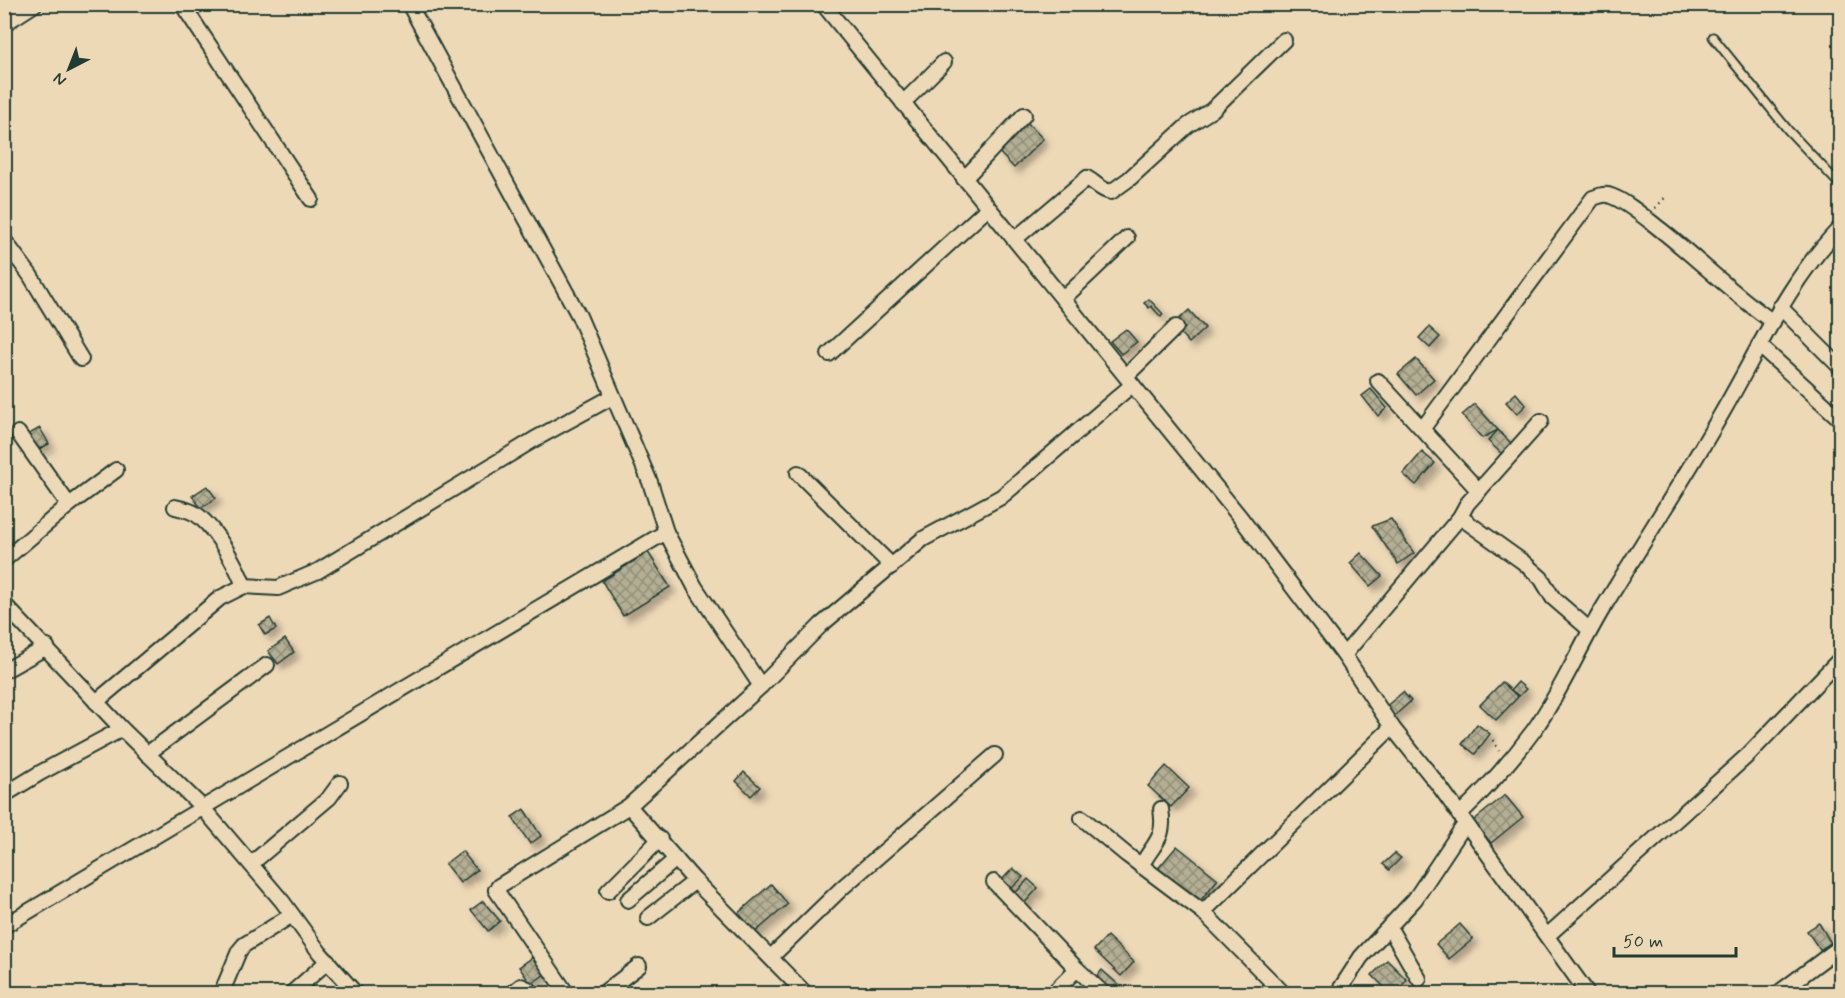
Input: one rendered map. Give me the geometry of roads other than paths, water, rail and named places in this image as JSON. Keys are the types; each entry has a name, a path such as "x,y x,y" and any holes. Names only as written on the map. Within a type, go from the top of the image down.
{"street":[{"path":"4,24 35,4"},
{"path":"182,4 311,199"},
{"path":"409,4 579,316 650,482 666,532 695,587 761,687"},
{"path":"823,4 1240,516 1344,655 1392,727 1588,993"},
{"path":"1015,239 1087,178 1094,181 1102,190 1110,192 1119,187 1187,126 1212,110 1284,40"},
{"path":"903,103 944,62"},
{"path":"964,179 1024,115"},
{"path":"1423,428 1593,198 1602,195 1610,195 1646,218 1692,255 1735,295 1773,322"},
{"path":"828,354 988,208"},
{"path":"1337,993 1361,957 1415,899 1462,820 1534,730 1590,630 1698,455 1780,307 1800,276 1840,228"},
{"path":"1063,299 1127,238"},
{"path":"4,240 30,275 81,358"},
{"path":"1780,307 1840,368"},
{"path":"567,993 496,890 499,886 629,807 761,687 821,625 923,539 1001,497 1129,381 1176,327"},
{"path":"1759,345 1838,417"},
{"path":"1378,381 1479,491"},
{"path":"96,702 220,598 244,586 278,588 318,571 535,439 612,397"},
{"path":"1344,655 1460,517 1467,504 1541,421"},
{"path":"18,433 69,505"},
{"path":"4,560 69,505 116,470"},
{"path":"798,473 892,566"},
{"path":"175,507 188,510 201,517 234,563 244,586"},
{"path":"1460,517 1523,562 1541,578 1553,598 1590,630"},
{"path":"4,926 666,532"},
{"path":"4,604 122,729 202,807 356,993"},
{"path":"4,671 47,647"},
{"path":"1546,936 1748,755 1840,659"},
{"path":"147,754 267,665"},
{"path":"1203,912 1392,727"},
{"path":"4,795 122,729"},
{"path":"771,957 843,887 995,755"},
{"path":"251,864 329,798 340,783"},
{"path":"629,807 695,881 806,993"},
{"path":"1141,866 1160,838 1164,826 1161,809"},
{"path":"1082,818 1203,912 1284,993"},
{"path":"608,891 660,840"},
{"path":"628,900 676,859"},
{"path":"648,918 695,881"},
{"path":"993,882 1077,969 1104,993"},
{"path":"221,993 239,951 244,945 292,915"},
{"path":"1389,927 1419,979"},
{"path":"1777,993 1840,947"},
{"path":"291,993 328,961"},
{"path":"602,993 639,966"},
{"path":"1052,993 1077,969"},
{"path":"511,993 521,986 531,993"}],"lane":[{"path":"1713,37 1788,130 1840,185"}]}
